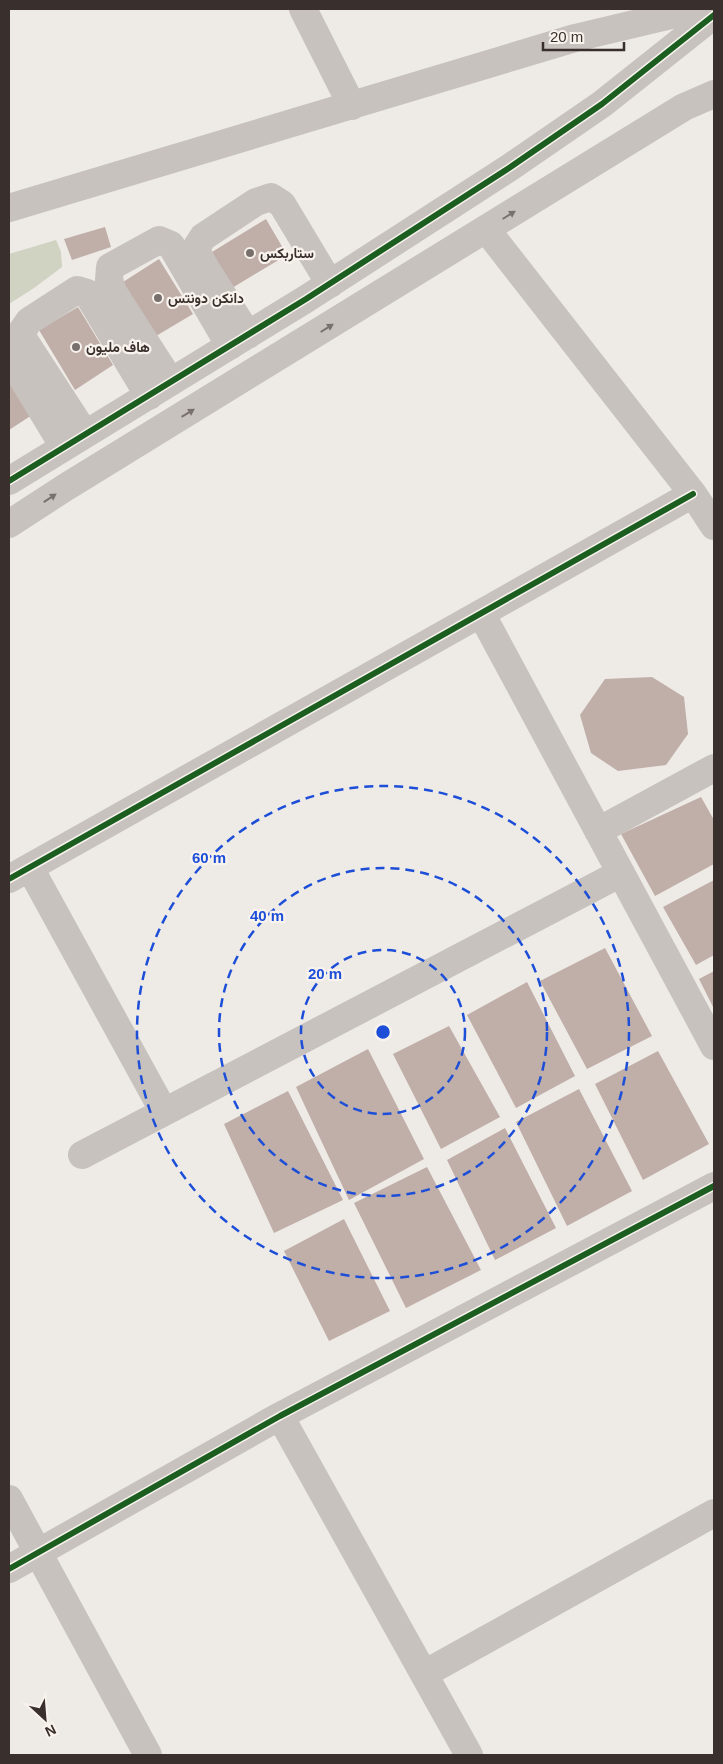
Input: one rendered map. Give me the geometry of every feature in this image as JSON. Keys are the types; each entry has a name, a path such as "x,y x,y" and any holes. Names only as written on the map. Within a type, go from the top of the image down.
{"street":[{"path":"303,9 352,106"},
{"path":"9,208 575,38 697,9"},
{"path":"9,481 239,341 509,168 602,104 714,14"},
{"path":"9,524 66,487 684,107 714,94"},
{"path":"239,341 196,248 203,237 256,202 271,197 282,204 330,284"},
{"path":"486,229 693,494 714,526"},
{"path":"160,389 109,280 110,267 159,240 171,245 239,341"},
{"path":"75,441 24,340 22,331 28,321 77,290 88,293 160,389"},
{"path":"9,356 75,441"},
{"path":"164,1112 19,874 482,615 693,494"},
{"path":"482,615 714,1046"},
{"path":"598,831 714,768"},
{"path":"82,1155 621,873"},
{"path":"9,1569 280,1416 714,1186"},
{"path":"280,1416 469,1755"},
{"path":"9,1499 148,1755"},
{"path":"424,1674 714,1514"}],"green space":[{"path":"56,240 61,252 62,267 9,304 9,254"}],"building":[{"name":"ستاربكس","path":"266,219 287,255 232,288 212,252"},
{"path":"105,227 111,247 72,260 64,239"},
{"name":"دانكن دونتس","path":"159,259 193,314 156,336 123,282"},
{"name":"هاف مليون","path":"78,307 113,365 75,390 39,330"},
{"path":"9,378 32,415 9,430"},
{"path":"652,677 684,697 688,734 666,765 618,771 591,753 580,715 605,679"},
{"path":"701,797 714,820 714,864 655,896 621,834"},
{"path":"714,880 714,955 696,965 663,907"},
{"path":"605,948 652,1036 587,1069 540,981"},
{"path":"714,971 714,1009 699,979"},
{"path":"527,982 575,1076 516,1108 467,1015"},
{"path":"449,1026 500,1117 441,1149 393,1054"},
{"path":"368,1049 424,1159 349,1200 296,1087"},
{"path":"658,1051 709,1144 643,1180 595,1084"},
{"path":"579,1089 632,1191 567,1226 516,1122"},
{"path":"288,1091 343,1200 274,1233 224,1124"},
{"path":"505,1128 556,1228 495,1260 447,1160"},
{"path":"427,1167 481,1270 406,1308 354,1203"},
{"path":"344,1219 390,1311 329,1341 284,1251"}],"cycle path":[{"path":"9,481 306,299 509,168 602,104 714,15"},
{"path":"9,879 693,494"},
{"path":"9,1569 280,1416 714,1186"}],"place":[{"name":"ستاربكس","path":"250,253"},
{"name":"دانكن دونتس","path":"158,298"},
{"name":"هاف مليون","path":"76,347"}]}
